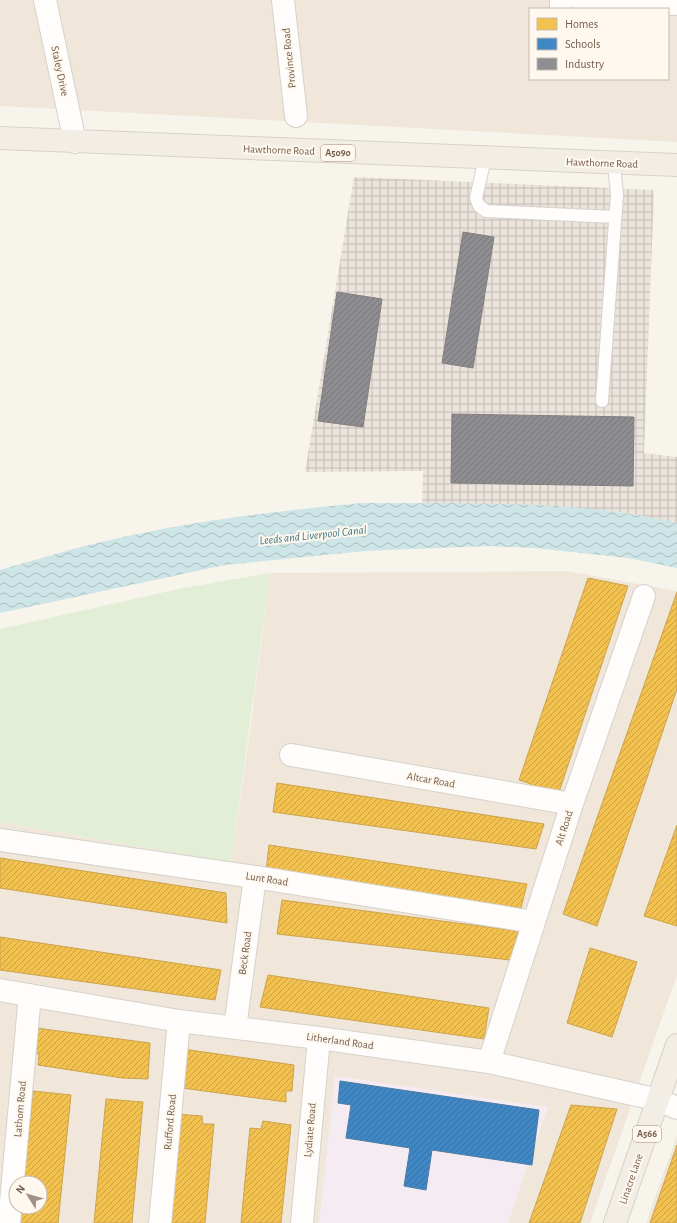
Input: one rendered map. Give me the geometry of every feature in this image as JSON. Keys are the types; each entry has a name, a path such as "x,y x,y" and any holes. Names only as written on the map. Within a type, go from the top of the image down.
{"main road":[{"name":"Hawthorne Road","path":"0,138 677,165"},
{"name":"Linacre Lane","path":"615,1223 668,1104 677,1045"}],"street":[{"name":"Staley Drive","path":"45,0 75,142"},
{"name":"Province Road","path":"283,0 296,116"},
{"path":"581,0 677,4"},
{"name":"Alt Road","path":"489,1062 572,804 644,596"},
{"name":"Altcar Road","path":"291,755 572,804"},
{"name":"Lunt Road","path":"0,840 255,877 534,922"},
{"name":"Beck Road","path":"235,1028 255,877"},
{"name":"Litherland Road","path":"0,990 179,1021 319,1038 489,1062 668,1104"},
{"name":"Lathom Road","path":"9,1223 30,994"},
{"name":"Rufford Road","path":"160,1223 179,1021"},
{"name":"Lydiate Road","path":"302,1223 319,1038"}],"lane":[{"path":"485,158 476,198 479,206 486,211 615,217"},
{"path":"602,401 617,195 614,163"}],"shaded area":[{"path":"0,0 677,0 677,142 0,106"},
{"path":"354,177 654,190 644,453 677,457 677,523 619,512 532,505 422,504 423,471 305,472"},
{"path":"566,571 677,591 677,975 590,1223 0,1223 0,822 231,863 251,724 270,573"},
{"path":"335,1076 548,1107 508,1223 319,1223"},
{"path":"677,1135 677,1223 646,1223"}],"green space":[{"path":"270,573 231,863 0,822 0,629 183,588"}],"water":[{"name":"Leeds and Liverpool Canal","path":"363,503 521,504 561,506 639,515 677,523 677,568 628,558 534,548 488,546 365,551 225,565 0,613 0,570 85,546 163,529 229,518"}],"building: Homes":[{"path":"588,578 628,586 558,795 529,789 531,784 519,780"},
{"path":"677,592 677,689 597,926 563,914"},
{"path":"277,783 544,824 536,849 273,812"},
{"path":"677,825 677,926 644,916"},
{"path":"269,845 527,884 521,908 266,871"},
{"path":"0,858 226,893 227,923 0,888"},
{"path":"282,900 518,931 510,960 277,934"},
{"path":"0,937 221,970 215,1000 0,970"},
{"path":"590,948 637,962 612,1037 567,1023"},
{"path":"268,975 489,1008 484,1039 260,1007"},
{"path":"36,1028 150,1043 148,1079 122,1078 38,1065 39,1054 34,1053"},
{"path":"183,1049 294,1065 292,1091 286,1091 286,1102 182,1088 185,1075 180,1075"},
{"path":"33,1091 71,1095 58,1223 20,1223 21,1215 48,1215 48,1175 25,1175"},
{"path":"106,1099 143,1102 132,1223 94,1223"},
{"path":"571,1105 617,1109 580,1223 529,1223"},
{"path":"176,1114 202,1116 203,1124 214,1124 205,1223 166,1223"},
{"path":"263,1121 291,1125 281,1223 241,1223 250,1128 261,1129"},
{"path":"677,1145 677,1223 650,1223"}],"building: Schools":[{"path":"340,1081 539,1110 532,1165 432,1150 426,1190 404,1186 410,1148 346,1138 351,1105 338,1103"}],"building: Industry":[{"path":"463,232 494,237 473,368 442,363"},
{"path":"337,292 382,299 363,427 318,421"},
{"path":"452,414 634,417 633,486 451,483"}]}
